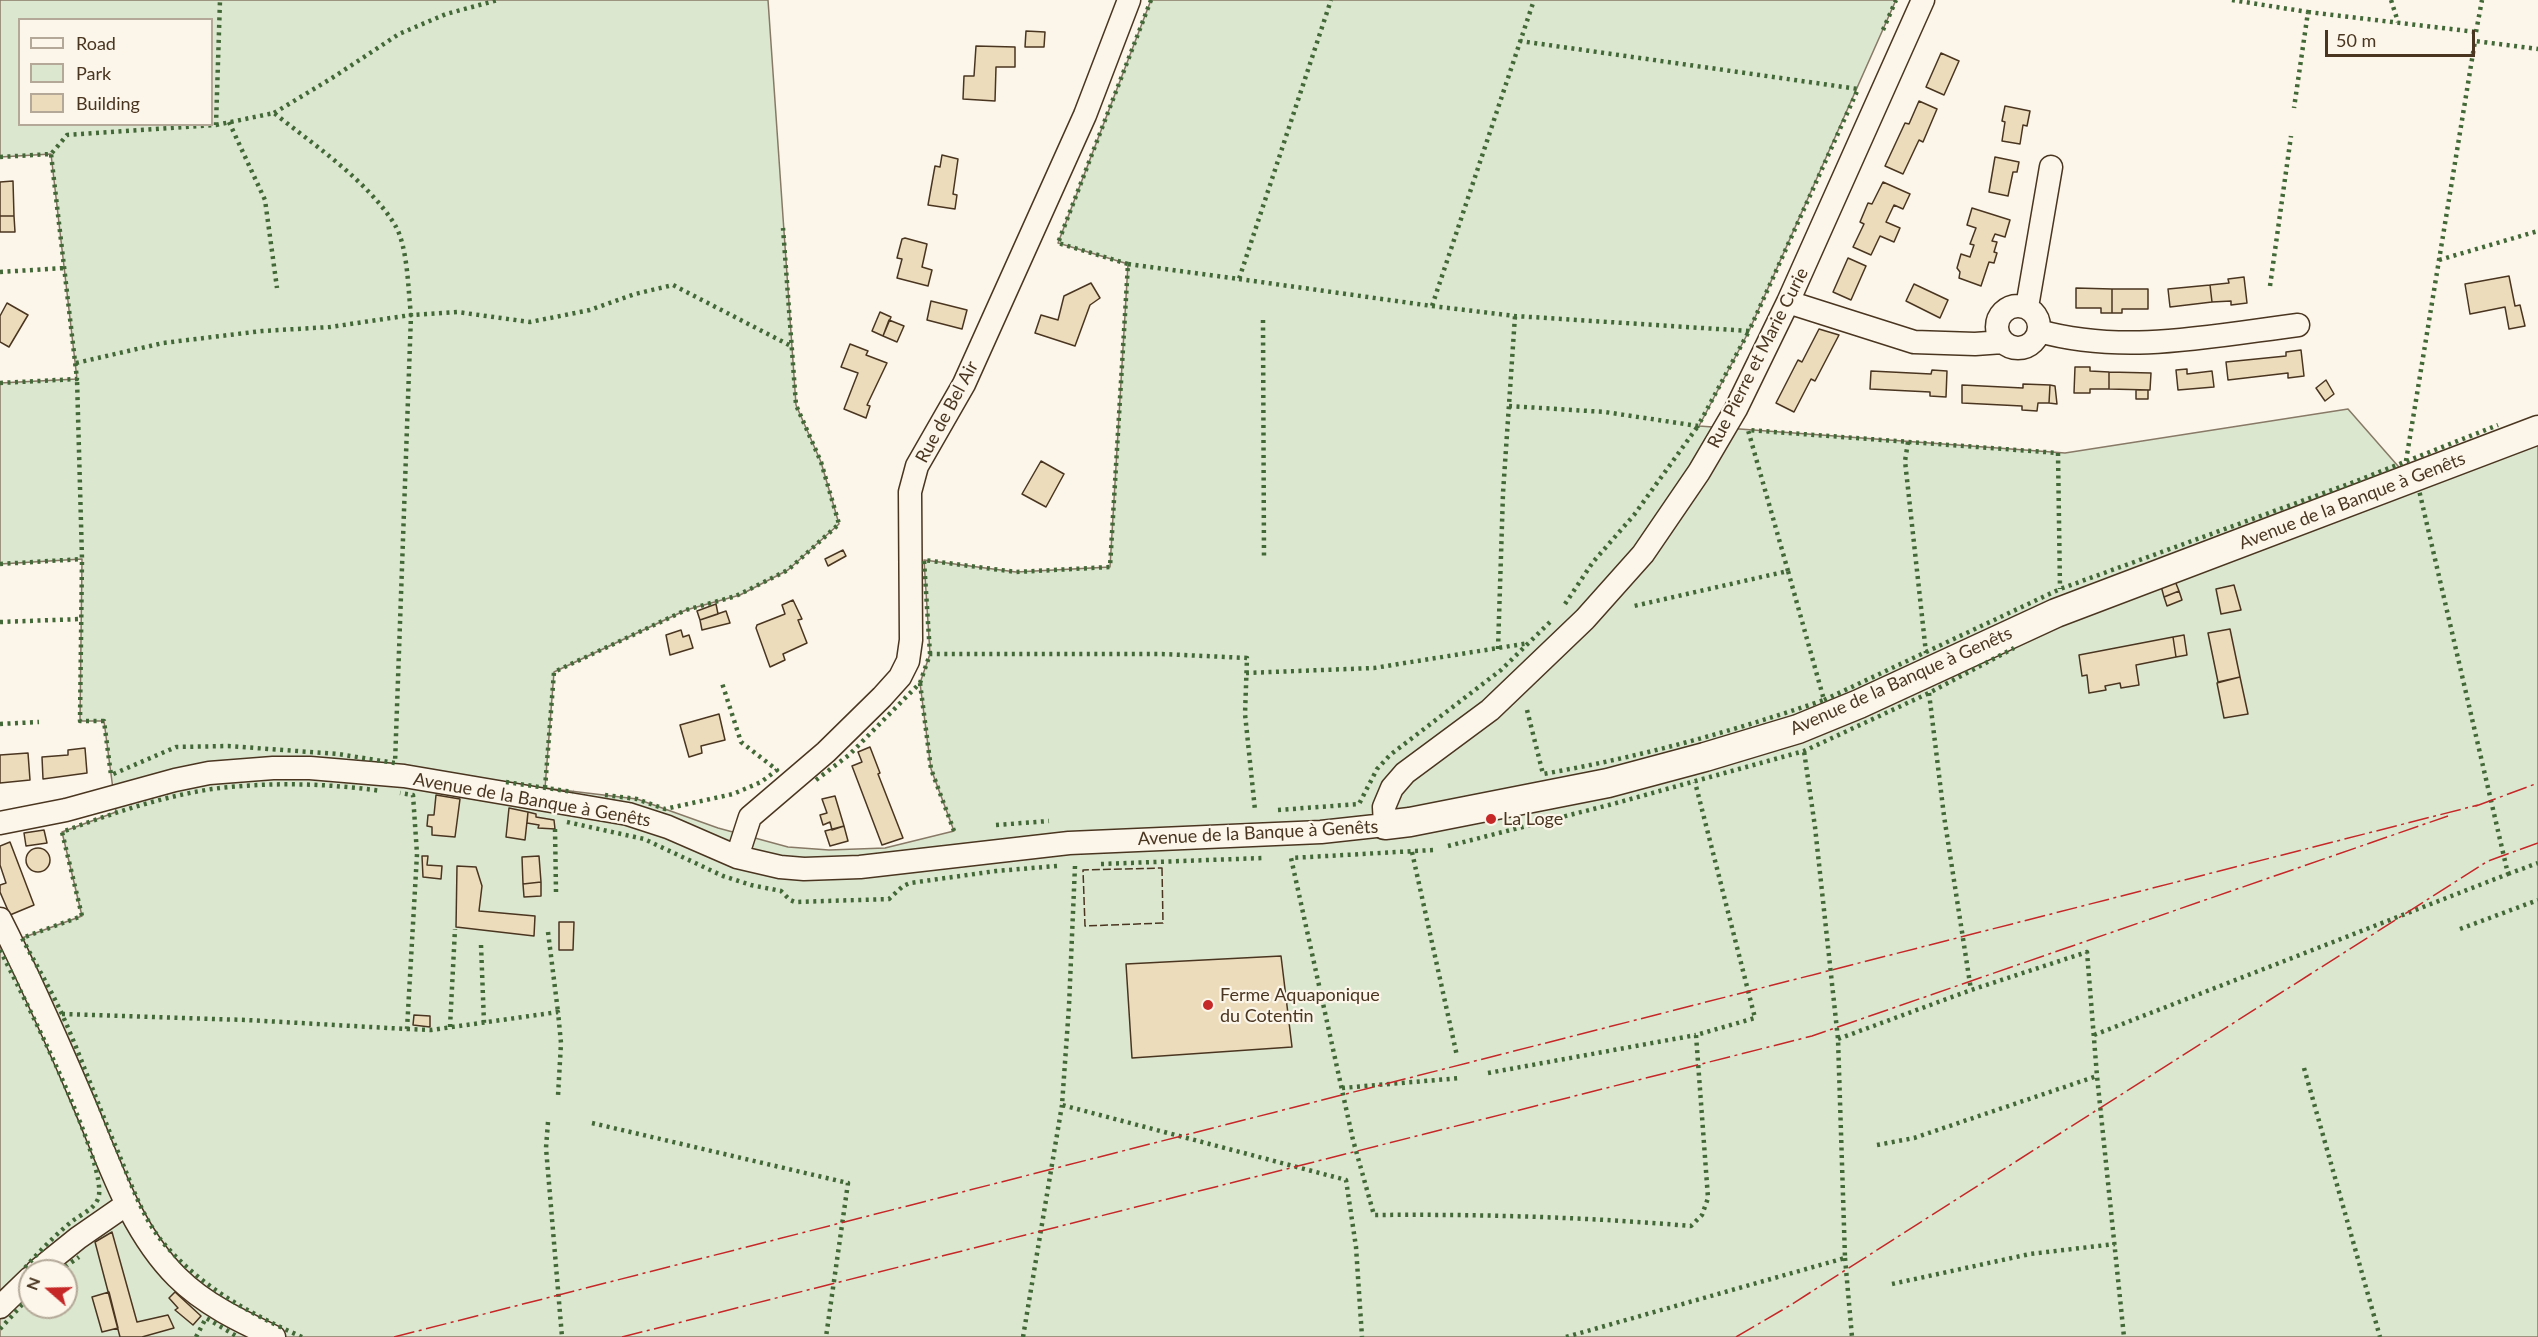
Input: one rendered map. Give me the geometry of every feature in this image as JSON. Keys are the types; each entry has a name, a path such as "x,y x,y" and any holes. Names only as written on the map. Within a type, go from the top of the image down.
{"main road":[{"name":"Avenue de la Banque à Genêts","path":"1385,825 1608,783 1705,758 1798,729 1859,704 2056,613 2538,430"}],"street":[{"name":"Rue de Bel Air","path":"737,856 750,817 850,730 900,677 908,661 911,640 910,492 917,466 964,384 1085,115 1129,0"},
{"name":"Rue Pierre et Marie Curie","path":"1385,825 1384,807 1392,788 1405,773 1490,710 1585,619 1643,554 1699,472 1736,409 1788,302 1923,0"},
{"path":"2027,308 2051,167"},
{"path":"1788,302 1914,342 1975,344 2003,342"},
{"path":"2014,306 2027,308 2037,317 2038,331 2036,338 2024,347 2009,346 2003,342 1996,330 1996,324 2002,312 2014,306"},
{"path":"2038,331 2071,339 2128,344 2298,325"},
{"name":"Avenue de la Banque à Genêts","path":"0,823 66,810 209,773 273,768 310,768 404,776 628,814 660,824 737,856 780,867 849,868 1069,843 1321,832 1385,825"},
{"path":"4,927 63,1053 127,1204 142,1233 178,1278 215,1307 274,1337"},
{"path":"53,1259 127,1204"},
{"path":"0,1307 18,1290"}],"green space":[{"path":"0,0 768,0 796,405 821,462 839,524 788,570 740,595 686,610 554,672 545,788 637,799 718,828 788,847 829,850 885,848 954,831 931,769 920,683 930,654 924,560 1016,572 1110,567 1128,264 1058,243 1151,0 1896,0 1749,331 1699,426 2065,453 2348,409 2419,490 2538,441 2538,1337 0,1337 0,936 22,938 82,916 62,832 116,812 104,721 80,721 82,559 0,564 0,383 77,379 51,154 0,157"}],"building":[{"path":"1026,31 1045,32 1044,47 1025,47"},
{"path":"976,46 1015,47 1015,67 996,67 995,101 963,99 964,76 974,76"},
{"path":"1941,53 1959,61 1944,95 1926,87"},
{"path":"1919,101 1937,109 1923,142 1919,140 1903,174 1885,166 1905,123 1909,124"},
{"path":"2005,106 2030,111 2027,126 2023,125 2020,144 2002,141"},
{"path":"942,155 958,159 953,194 957,195 955,209 928,205 935,166 940,167"},
{"path":"1995,157 2019,162 2017,172 2013,172 2008,196 1989,192"},
{"path":"13,181 14,216 0,216 0,182"},
{"path":"1883,182 1910,194 1903,209 1894,205 1886,222 1900,228 1894,242 1880,236 1871,255 1853,247 1864,224 1860,222 1868,203 1872,204"},
{"path":"1972,208 2010,220 2005,237 1995,234 1992,241 1997,242 1994,252 1997,253 1994,263 1989,262 1981,286 1959,278 1960,272 1957,268 1961,254 1970,257 1974,245 1970,244 1976,228 1967,225"},
{"path":"0,216 14,216 15,232 0,232"},
{"path":"902,239 927,244 922,267 932,270 928,286 897,278 902,259 897,258"},
{"path":"1848,258 1866,266 1851,300 1833,292"},
{"path":"2509,276 2515,306 2520,305 2525,326 2509,329 2505,307 2470,314 2465,284"},
{"path":"2244,277 2247,303 2231,305 2231,301 2212,302 2210,285 2229,283 2228,279"},
{"path":"1091,283 1100,298 1090,305 1075,346 1035,333 1041,315 1058,320 1064,296"},
{"path":"1914,284 1948,300 1940,318 1906,301"},
{"path":"2210,285 2212,302 2170,307 2168,289"},
{"path":"2076,288 2112,289 2112,313 2101,313 2101,308 2076,308"},
{"path":"2112,289 2148,289 2148,309 2122,309 2122,313 2112,313"},
{"path":"931,301 967,310 962,329 927,320"},
{"path":"7,303 28,315 9,347 0,342 0,316"},
{"path":"880,312 891,317 883,336 872,331"},
{"path":"889,320 904,326 897,342 883,336"},
{"path":"1819,329 1839,335 1815,381 1811,379 1794,412 1776,403 1798,360 1802,362"},
{"path":"850,344 868,351 866,355 887,363 867,405 870,406 866,418 844,409 858,373 841,367"},
{"path":"2301,350 2304,376 2288,378 2288,373 2228,380 2226,362 2286,356 2286,352"},
{"path":"2075,367 2090,367 2090,371 2109,372 2109,389 2090,389 2090,393 2074,393"},
{"path":"2187,369 2187,374 2212,371 2214,387 2178,390 2176,370"},
{"path":"1932,370 1947,371 1946,397 1930,396 1930,392 1870,389 1871,371 1931,374"},
{"path":"2109,372 2151,373 2150,390 2109,389"},
{"path":"2326,380 2334,394 2325,401 2316,388"},
{"path":"2023,384 2050,385 2049,403 2038,403 2037,411 2022,410 2022,406 1962,403 1962,385 2023,388"},
{"path":"2050,385 2055,386 2057,404 2049,403"},
{"path":"2136,390 2148,390 2148,399 2136,399"},
{"path":"1041,461 1064,474 1046,507 1022,494"},
{"path":"843,550 846,556 828,566 825,559"},
{"path":"2175,581 2179,591 2164,597 2161,586"},
{"path":"2234,585 2241,610 2221,614 2216,589"},
{"path":"2179,591 2182,600 2167,606 2164,597"},
{"path":"793,600 802,619 798,620 807,643 783,654 785,660 770,667 756,628 757,625 785,614 782,605"},
{"path":"716,604 718,614 700,620 697,611"},
{"path":"726,611 730,623 702,630 700,620"},
{"path":"2230,629 2240,677 2218,682 2208,633"},
{"path":"681,630 683,637 689,635 693,648 670,655 666,635"},
{"path":"2184,635 2187,655 2176,657 2173,637"},
{"path":"2173,637 2176,657 2136,665 2139,685 2121,688 2120,683 2105,686 2106,690 2089,693 2087,675 2082,676 2079,655"},
{"path":"2240,677 2248,714 2224,718 2217,683"},
{"path":"719,714 725,740 701,746 702,753 689,757 680,725"},
{"path":"870,747 903,838 882,845 852,766 862,762 858,752"},
{"path":"85,748 87,773 43,779 42,757 68,755 68,750"},
{"path":"28,753 30,780 0,783 0,755"},
{"path":"436,795 460,799 455,837 432,835 432,827 427,826 428,815 434,815"},
{"path":"835,796 844,826 832,830 830,822 823,825 820,815 827,813 822,799"},
{"path":"509,808 528,812 525,840 506,837"},
{"path":"528,812 536,814 536,817 554,820 555,829 538,828 539,825 527,823"},
{"path":"844,826 848,841 830,846 825,831"},
{"path":"44,830 47,843 26,846 24,833"},
{"path":"10,842 34,905 10,915 0,892 0,885 6,883 0,865 0,846"},
{"path":"38,848 47,851 50,860 47,869 38,872 29,869 26,860 29,851"},
{"path":"422,856 428,856 427,865 442,866 441,879 423,877"},
{"path":"539,856 541,882 523,884 522,857"},
{"path":"457,866 476,867 482,886 479,911 535,916 534,936 456,927"},
{"path":"541,882 541,896 524,897 523,884"},
{"path":"559,922 574,922 573,950 559,950"},
{"name":"Ferme Aquaponique du Cotentin","path":"1281,956 1292,1047 1132,1058 1126,964"},
{"path":"414,1015 430,1016 430,1027 413,1025"},
{"path":"112,1232 137,1322 168,1315 174,1328 142,1337 120,1337 95,1242"},
{"path":"109,1292 118,1328 102,1332 92,1297"},
{"path":"175,1292 201,1316 193,1325 175,1310 178,1308 169,1298"}],"hedge":[{"path":"213,125 216,125 220,0"},
{"path":"274,113 399,34 446,14 498,0"},
{"path":"930,654 924,560 1016,572 1110,567 1128,264 1058,243 1151,0"},
{"path":"1128,264 1239,279 1331,0"},
{"path":"1239,279 1432,306 1534,0"},
{"path":"1883,30 1896,0"},
{"path":"2232,0 2308,12 2294,108"},
{"path":"2391,0 2398,22"},
{"path":"2476,32 2482,0"},
{"path":"2308,12 2476,32"},
{"path":"1432,306 1515,316 1749,331 1858,89 1520,41"},
{"path":"2406,461 2475,41 2538,49"},
{"path":"216,125 274,113 323,151 370,193 395,225 403,245 411,315 457,312 530,322 590,310 635,294 673,285 791,346"},
{"path":"229,122 265,200 277,288"},
{"path":"0,157 51,154 67,135 201,126"},
{"path":"2270,286 2291,136"},
{"path":"0,383 77,379 51,154"},
{"path":"545,788 554,672 686,610 736,596 788,570 839,524 821,462 796,405 783,228"},
{"path":"2439,260 2538,231"},
{"path":"0,272 65,268"},
{"path":"76,363 163,343 262,331 330,327 411,315 395,763 338,754 228,746 176,747 111,775 104,721 80,721 82,559 77,379"},
{"path":"1498,649 1503,493 1515,316"},
{"path":"1263,320 1264,560"},
{"path":"1509,406 1605,412 1698,426 1749,331"},
{"path":"1824,700 2060,589 2354,482 2498,425"},
{"path":"1565,604 1593,562 1634,515 1698,426"},
{"path":"1788,571 1748,430 2058,453 2060,589"},
{"path":"1908,442 1905,461 1926,653"},
{"path":"2094,1035 2508,874 2419,490"},
{"path":"0,564 82,559"},
{"path":"1527,710 1543,774 1685,743 1824,700 1788,571 1634,606"},
{"path":"0,622 81,619"},
{"path":"1278,810 1359,804 1377,769 1390,755 1501,670 1551,621"},
{"path":"1246,673 1374,668 1529,643"},
{"path":"1448,846 1609,805 1804,751 1929,693 2014,648"},
{"path":"920,683 930,654 1162,654 1247,658 1245,714 1255,810"},
{"path":"605,795 637,799 665,809 733,794 761,782 777,770 741,742 722,683"},
{"path":"816,780 849,755 920,683 931,769 954,831"},
{"path":"1929,693 1944,816 1971,990"},
{"path":"0,724 39,722"},
{"path":"1566,1337 1845,1258 1838,1039 1815,827 1804,751"},
{"path":"506,782 573,792"},
{"path":"1433,850 1291,858 1353,1140 1374,1215 1532,1217 1691,1226 1702,1215 1708,1198 1696,1035 1755,1018 1695,782"},
{"path":"302,1337 265,1319 212,1288 181,1261 157,1235 137,1198 62,1014 22,938 82,916 62,832 136,807 212,789 296,784 381,791"},
{"path":"62,1014 246,1020 407,1029 417,854 413,795 400,793"},
{"path":"996,825 1049,821"},
{"path":"567,822 644,839 723,876 781,891 795,902 889,899 903,886 910,883 996,871 1057,866"},
{"path":"555,829 556,892"},
{"path":"1412,852 1457,1056"},
{"path":"1101,864 1263,858"},
{"path":"2508,874 2538,863"},
{"path":"1075,866 1062,1105 1346,1180 1356,1247 1362,1337"},
{"path":"2460,929 2538,900"},
{"path":"450,1027 455,929"},
{"path":"548,932 558,1012"},
{"path":"481,945 484,1023"},
{"path":"0,950 43,1037 78,1116 91,1152 98,1181 98,1199 93,1206 71,1222 33,1259"},
{"path":"1838,1039 1971,990 2087,952 2097,1076 2124,1337"},
{"path":"407,1029 431,1030 558,1012 561,1043 558,1096"},
{"path":"1488,1073 1696,1035"},
{"path":"2304,1068 2380,1337"},
{"path":"1877,1145 1914,1138 2097,1076"},
{"path":"1342,1088 1461,1078"},
{"path":"1023,1337 1062,1105"},
{"path":"548,1122 546,1148 562,1337"},
{"path":"592,1123 848,1183 826,1337"},
{"path":"1892,1284 2030,1254 2115,1244"},
{"path":"1845,1258 1852,1337"},
{"path":"0,1329 18,1309"},
{"path":"196,1337 206,1318 238,1337"}],"fence":[{"path":"1162,868 1163,923 1085,926 1083,870 1162,868"}],"power":[{"path":"2476,806 2538,783"},
{"path":"394,1337 2478,805"},
{"path":"622,1337 1812,1036 2448,816"},
{"path":"1736,1337 1789,1306 2488,861 2538,843"}],"place":[{"name":"La Loge","path":"1491,819"},
{"name":"Ferme Aquaponique du Cotentin","path":"1208,1005"}]}
